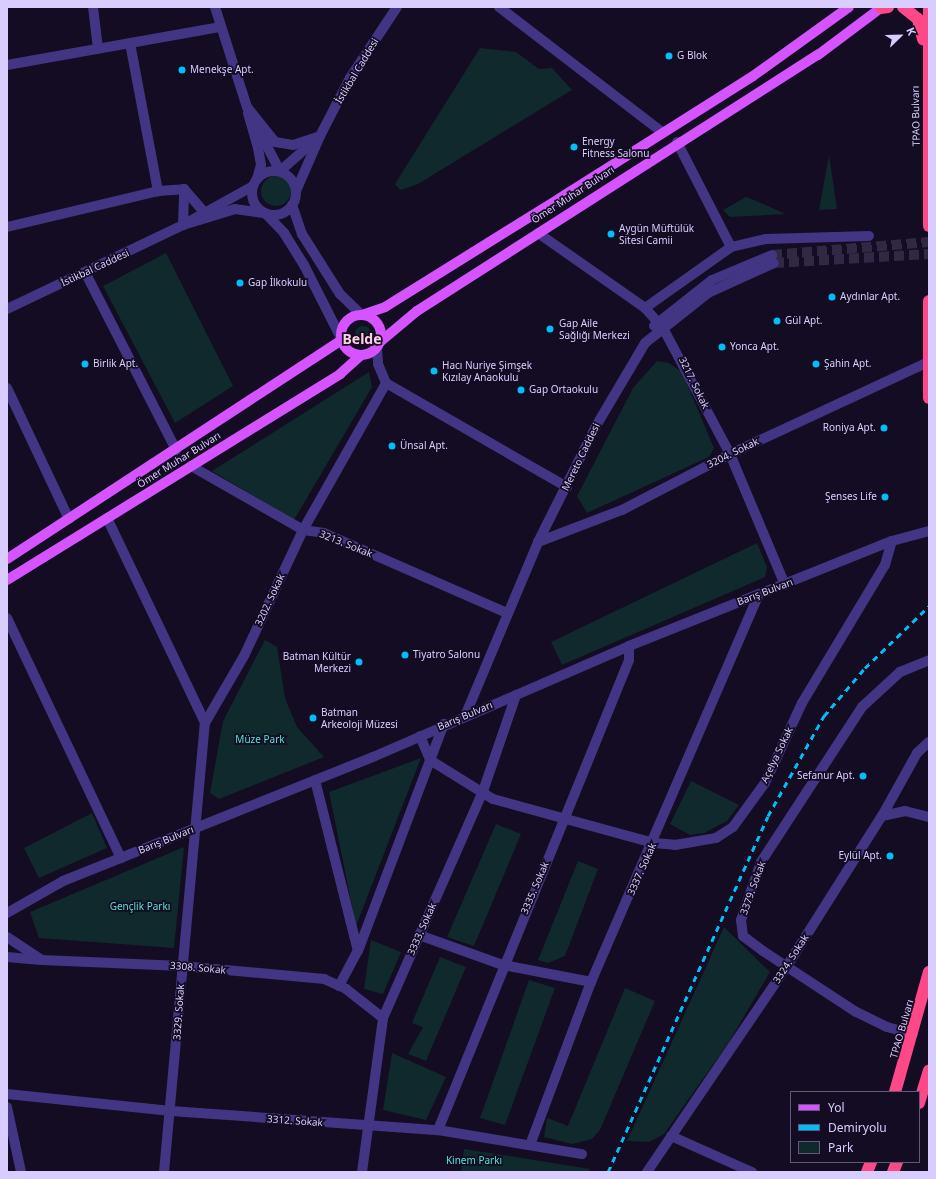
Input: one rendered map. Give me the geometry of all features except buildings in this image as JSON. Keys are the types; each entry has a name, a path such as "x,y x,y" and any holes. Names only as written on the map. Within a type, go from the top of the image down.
{"highway":[{"path":"903,7 918,19 928,55"},
{"name":"TPAO Bulvarı","path":"929,7 929,226"},
{"path":"929,301 929,398"},
{"name":"TPAO Bulvarı","path":"895,1091 913,1034 929,972"},
{"path":"920,1100 929,1070"}],"main road":[{"name":"Ömer Muhar Bulvarı","path":"362,315 385,307 753,76 849,7"},
{"name":"Ömer Muhar Bulvarı","path":"379,345 417,311 677,142 818,55 883,7"},
{"path":"362,315 378,324 379,345 360,356 348,351 342,340 346,323 362,315"},
{"name":"Ömer Muhar Bulvarı","path":"7,559 176,450 342,340"},
{"name":"Ömer Muhar Bulvarı","path":"7,580 340,374 360,356"}],"street":[{"path":"93,7 98,49"},
{"path":"215,7 258,148 261,164 255,182 253,198 284,233 304,265 342,340"},
{"name":"İstikbal Caddesi","path":"296,191 320,136 350,78 397,7"},
{"path":"499,7 662,132"},
{"path":"7,65 221,27"},
{"path":"130,44 158,191"},
{"path":"247,108 275,142 292,145 320,136"},
{"path":"247,108 280,171 291,178 296,191 292,204 302,234 340,294 362,315"},
{"path":"183,225 255,182 267,172 280,171 320,136"},
{"path":"677,142 731,247"},
{"path":"183,225 184,190"},
{"path":"7,227 158,191 184,190 204,212"},
{"path":"183,225 235,209 277,214 292,204"},
{"name":"İstikbal Caddesi","path":"7,309 183,225"},
{"name":"3217. Sokak","path":"538,233 645,308 660,324 730,454 785,585"},
{"path":"645,308 731,247 766,239 869,236"},
{"path":"660,324 712,280 773,259"},
{"path":"85,272 176,450"},
{"name":"Mereto Caddesi","path":"465,716 538,542 567,487 596,426 645,344 660,324"},
{"path":"379,345 378,364 386,383 567,487"},
{"name":"3204. Sokak","path":"538,542 622,510 730,454 928,362"},
{"name":"3202. Sokak","path":"194,828 205,724 244,656 303,530 386,383"},
{"path":"7,388 69,518"},
{"name":"3213. Sokak","path":"191,466 303,530 324,533 507,613"},
{"path":"107,518 205,724"},
{"name":"Barış Bulvarı","path":"7,913 63,881 316,780 420,736 444,724 630,646 892,541 929,531"},
{"name":"Açelya Sokak","path":"430,760 482,794 563,820 654,843 705,842 733,827 765,783 802,703 885,566 892,541"},
{"name":"3337. Sokak","path":"530,1145 591,982 654,843 759,594"},
{"path":"7,618 121,858"},
{"name":"3335. Sokak","path":"438,1130 503,965 629,660 630,646"},
{"name":"3379. Sokak","path":"913,1034 887,1027 856,1012 787,966 743,936 742,920 761,862 862,707 900,672 929,660"},
{"name":"3333. Sokak","path":"362,1172 367,1126 383,1018 482,794 514,710 516,695"},
{"path":"339,986 358,951 444,724"},
{"path":"420,736 430,760"},
{"name":"3324. Sokak","path":"647,1172 787,966 882,816 918,753 929,742"},
{"path":"316,780 358,951"},
{"path":"882,816 905,811 929,817"},
{"name":"3329. Sokak","path":"164,1172 171,1111 194,828"},
{"path":"419,935 503,965 591,982"},
{"path":"7,937 42,960"},
{"name":"3308. Sokak","path":"7,957 182,966 324,979 339,986 383,1018"},
{"name":"3312. Sokak","path":"7,1094 171,1111 438,1130 582,1154"},
{"path":"7,1107 9,1136 21,1172"},
{"path":"671,1136 752,1172"}],"green space":[{"path":"480,48 516,52 539,69 552,68 572,90 418,184 400,190 395,184"},
{"path":"829,155 837,209 819,210"},
{"path":"276,176 287,180 291,191 287,202 276,206 265,202 261,191 265,180"},
{"path":"746,197 786,214 730,217 723,210"},
{"path":"166,253 233,386 175,423 103,286"},
{"path":"360,326 366,326 371,331 369,340 366,342 360,342 355,337 355,331"},
{"path":"657,361 669,363 682,372 714,448 709,457 587,513 577,496 633,388"},
{"path":"369,372 372,387 294,520 212,471"},
{"path":"757,543 767,567 765,577 562,665 551,642"},
{"name":"Müze Park","path":"265,640 277,647 285,698 297,727 324,757 219,799 210,793 223,721"},
{"path":"421,758 356,926 329,792"},
{"path":"691,781 739,805 727,821 704,833 690,835 670,824"},
{"path":"92,813 107,848 39,878 24,848"},
{"path":"496,824 521,834 474,946 447,937"},
{"name":"Gençlik Parkı","path":"184,847 174,948 39,938 30,912"},
{"path":"578,861 598,869 565,956 548,963 538,960"},
{"path":"724,927 770,972 729,1042 664,1134 649,1142 627,1141"},
{"path":"371,940 401,952 383,994 364,989"},
{"path":"440,957 466,967 426,1061 408,1054 423,1027 412,1023"},
{"path":"529,980 555,988 505,1125 480,1118"},
{"path":"625,988 655,1001 600,1130 592,1139 572,1144 544,1137 547,1118 568,1126"},
{"path":"392,1053 446,1077 426,1120 383,1110"},
{"name":"Kinem Parkı","path":"464,1149 590,1169 588,1172 461,1172"}],"tunnel":[{"path":"772,255 929,242"},
{"path":"774,263 929,254"}],"railway":[{"path":"608,1172 768,816 824,716 865,668 929,606"}],"place":[{"name":"G Blok","path":"669,56"},
{"name":"Menekşe Apt.","path":"182,70"},
{"name":"Energy Fitness Salonu","path":"574,147"},
{"name":"Aygün Müftülük Sitesi Camii","path":"611,234"},
{"name":"Gap İlkokulu","path":"240,283"},
{"name":"Aydınlar Apt.","path":"832,297"},
{"name":"Gül Apt.","path":"777,321"},
{"name":"Gap Aile Sağlığı Merkezi","path":"550,329"},
{"name":"Yonca Apt.","path":"722,347"},
{"name":"Birlik Apt.","path":"85,364"},
{"name":"Şahin Apt.","path":"816,364"},
{"name":"Hacı Nuriye Şimşek Kızılay Anaokulu","path":"434,371"},
{"name":"Gap Ortaokulu","path":"521,390"},
{"name":"Roniya Apt.","path":"884,428"},
{"name":"Ünsal Apt.","path":"392,446"},
{"name":"Şenses Life","path":"885,497"},
{"name":"Tiyatro Salonu","path":"405,655"},
{"name":"Batman Kültür Merkezi","path":"359,662"},
{"name":"Batman Arkeoloji Müzesi","path":"313,718"},
{"name":"Sefanur Apt.","path":"863,776"},
{"name":"Eylül Apt.","path":"890,856"}],"district":[{"name":"Belde","path":"362,339"}]}
